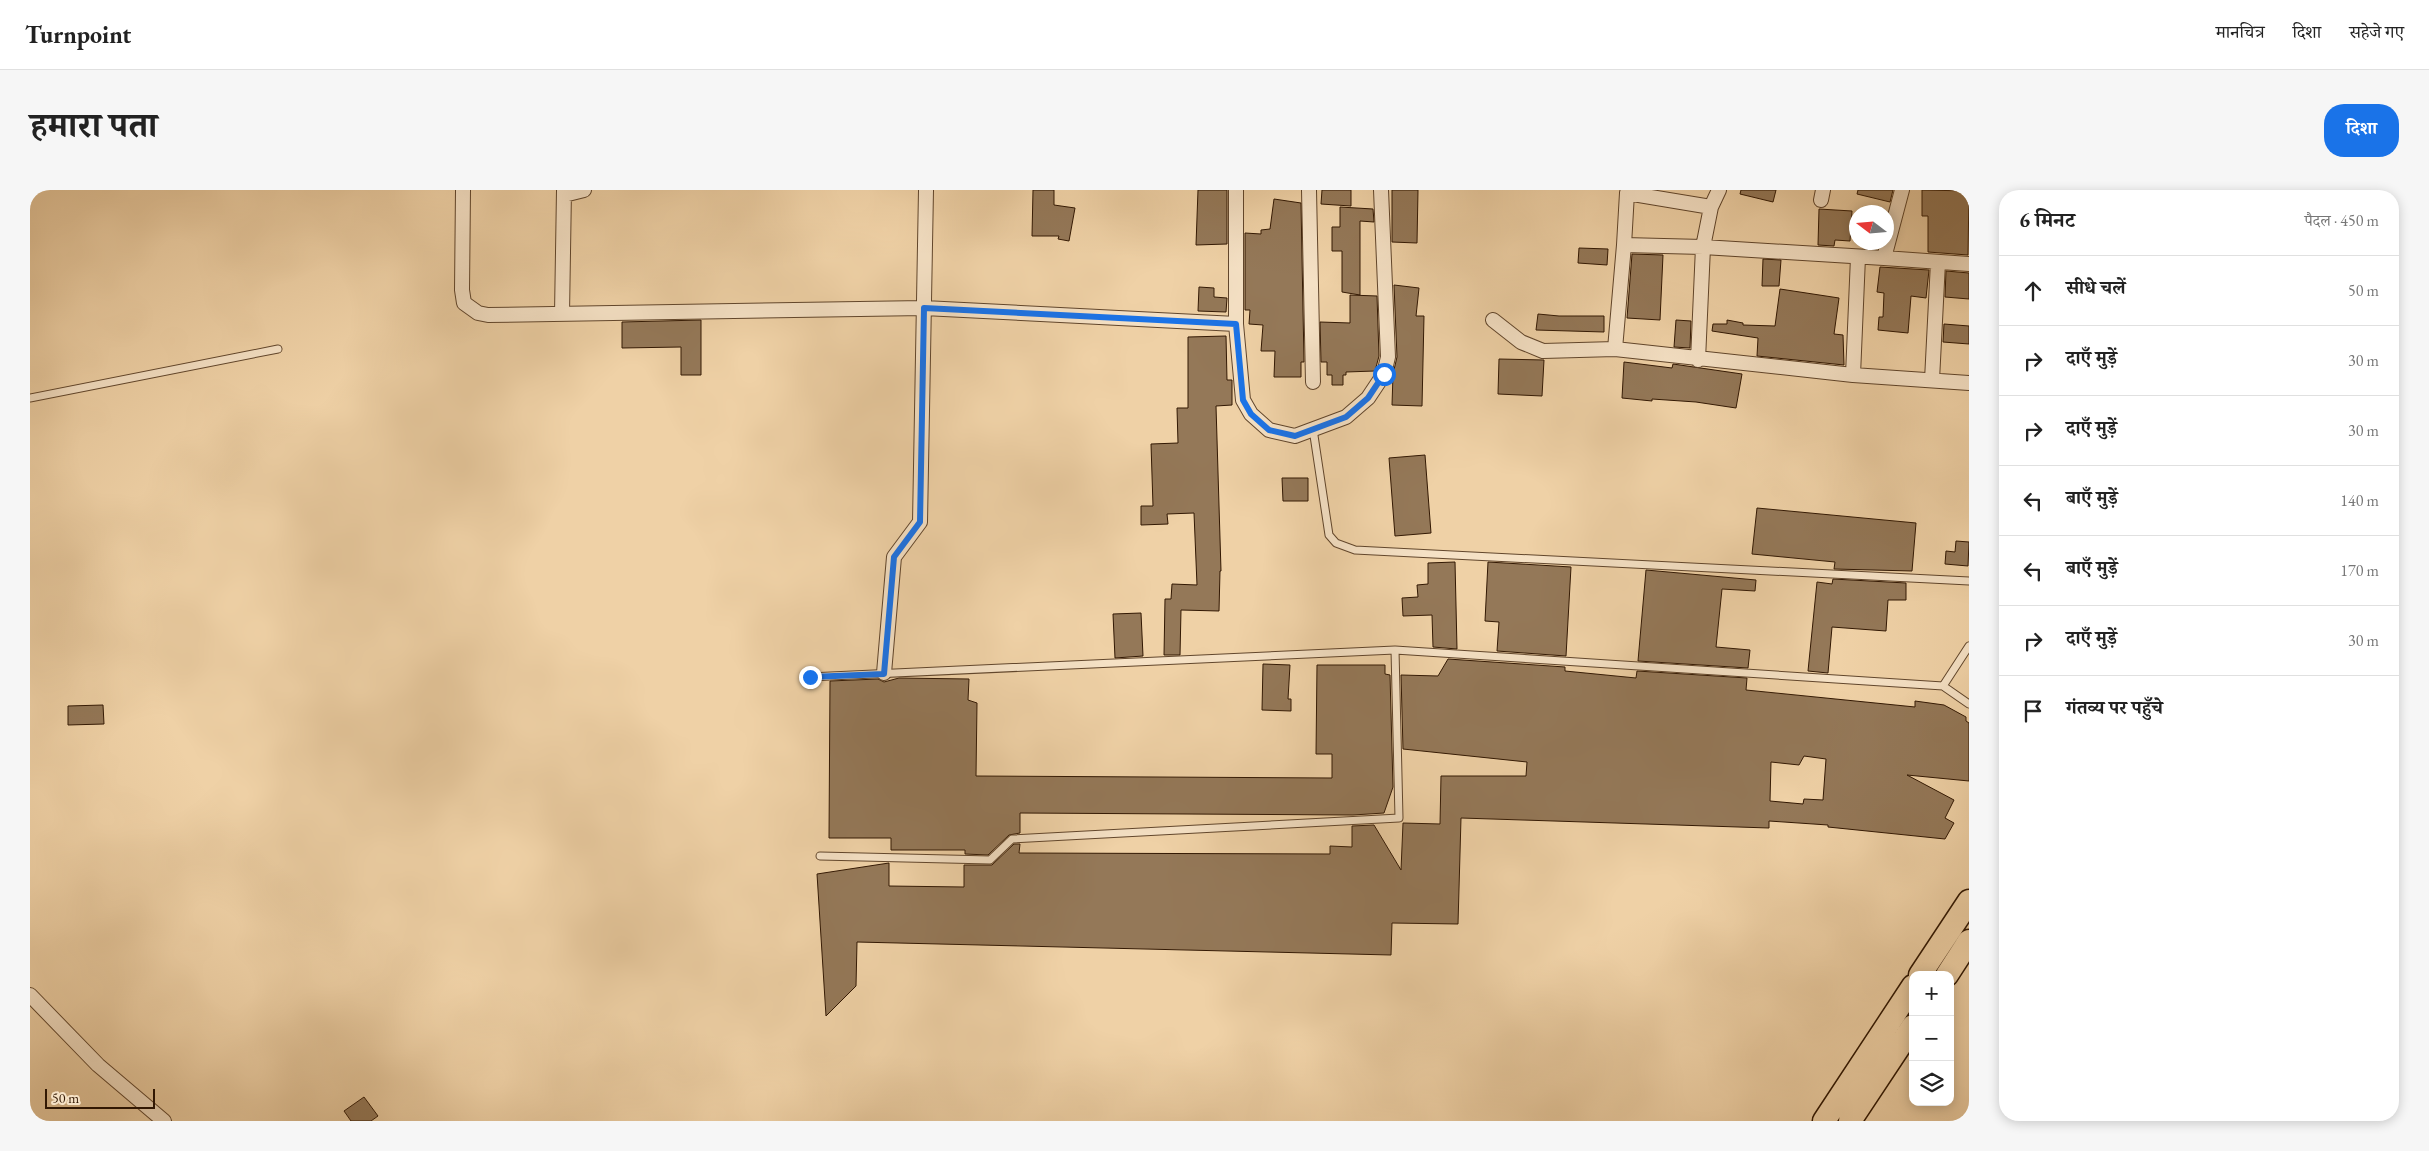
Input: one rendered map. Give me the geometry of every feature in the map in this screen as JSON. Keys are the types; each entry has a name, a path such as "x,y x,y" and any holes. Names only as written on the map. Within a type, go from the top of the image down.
{"highway":[{"path":"1923,971 1969,901"},
{"path":"1950,971 1969,941"},
{"path":"1824,1121 1909,992"},
{"path":"1850,1121 1909,1032"}],"street":[{"path":"463,190 462,290 464,303 478,313 488,315 924,308 1236,324"},
{"path":"562,314 564,192 584,190"},
{"path":"884,674 894,557 920,522 926,190"},
{"path":"1236,190 1236,324 1243,400 1251,414 1269,430 1295,436 1346,417 1368,398 1384,374 1388,357 1382,190"},
{"path":"1309,190 1313,382"},
{"path":"1698,360 1703,246 1711,207 1719,190"},
{"path":"1884,258 1902,190"},
{"path":"1616,349 1627,192 1711,207"},
{"path":"1624,245 1703,246 1969,264"},
{"path":"1854,375 1858,257"},
{"path":"1932,380 1938,262"},
{"path":"1493,320 1521,342 1543,351 1616,349 1698,360 1854,375 1969,383"},
{"path":"30,995 98,1065 164,1121"}],"lane":[{"path":"30,398 278,349"},
{"path":"1313,429 1329,535 1336,543 1355,550 1969,581"},
{"path":"1943,686 1969,646"},
{"path":"820,856 990,860 1012,839 1399,818 1395,650"},
{"path":"810,677 1395,650 1943,686 1969,704"}],"building":[{"path":"1033,190 1054,190 1054,205 1075,208 1069,241 1058,239 1059,236 1032,236"},
{"path":"1198,190 1227,190 1227,244 1196,245"},
{"path":"1322,190 1351,190 1351,206 1321,204"},
{"path":"1392,190 1418,190 1417,243 1392,242"},
{"path":"1741,190 1776,190 1773,202 1740,194"},
{"path":"1858,190 1893,190 1890,202 1857,194"},
{"path":"1922,190 1969,191 1968,255 1928,252 1928,216 1922,216"},
{"path":"1274,199 1301,203 1304,362 1301,362 1301,377 1274,377 1275,351 1261,351 1263,325 1249,324 1250,310 1245,310 1245,233 1261,234 1261,230 1270,229"},
{"path":"1340,207 1373,209 1374,222 1360,221 1360,295 1342,292 1342,251 1332,251 1332,227 1340,227"},
{"path":"1819,209 1849,211 1849,241 1835,240 1834,246 1818,245"},
{"path":"1579,248 1608,249 1607,265 1578,263"},
{"path":"1632,254 1663,255 1660,320 1627,318"},
{"path":"1763,259 1781,260 1779,286 1762,286"},
{"path":"1880,267 1929,270 1926,298 1911,296 1908,333 1878,330 1879,317 1883,317 1884,293 1877,292"},
{"path":"1946,271 1969,273 1969,299 1945,297"},
{"path":"1394,285 1419,288 1416,316 1424,316 1422,406 1392,405 1393,374 1397,357"},
{"path":"1199,287 1214,288 1214,297 1227,298 1226,312 1198,311"},
{"path":"1780,289 1839,298 1834,334 1843,335 1844,365 1757,356 1758,338 1712,331 1713,324 1727,324 1727,320 1743,323 1743,325 1775,326"},
{"path":"1350,295 1377,296 1379,356 1375,371 1346,372 1346,375 1343,375 1343,385 1332,385 1332,375 1327,375 1327,362 1321,362 1320,322 1350,323"},
{"path":"1538,314 1604,316 1604,332 1536,330"},
{"path":"701,320 701,375 681,375 681,347 622,348 622,322"},
{"path":"1676,320 1691,321 1690,348 1674,347"},
{"path":"1944,324 1969,326 1969,344 1943,342"},
{"path":"1226,336 1227,380 1232,380 1232,405 1216,406 1221,571 1219,611 1181,610 1180,655 1164,655 1165,599 1171,599 1172,584 1197,585 1194,513 1167,514 1168,524 1141,525 1141,506 1153,506 1151,444 1178,443 1177,408 1188,408 1188,337"},
{"path":"1499,359 1544,360 1542,396 1498,394"},
{"path":"1624,362 1672,368 1673,364 1742,374 1736,408 1696,402 1622,398"},
{"path":"1425,455 1431,533 1395,536 1389,458"},
{"path":"1282,478 1308,478 1308,501 1283,501"},
{"path":"1757,508 1916,523 1912,571 1834,569 1835,562 1752,554"},
{"path":"1956,541 1969,542 1968,566 1945,564 1946,551 1955,552"},
{"path":"1455,562 1457,649 1433,647 1432,615 1403,616 1402,598 1418,597 1417,585 1428,584 1428,563"},
{"path":"1488,562 1571,567 1566,656 1497,651 1499,622 1485,621"},
{"path":"1646,570 1756,580 1755,591 1722,589 1716,647 1750,650 1748,668 1638,661"},
{"path":"1833,579 1906,583 1906,600 1888,600 1886,631 1832,627 1828,673 1808,671 1817,582 1832,584"},
{"path":"1141,613 1143,656 1115,658 1113,614"},
{"path":"1448,659 1565,667 1565,671 1636,678 1637,671 1747,678 1746,690 1915,707 1915,701 1944,705 1966,717 1966,721 1969,723 1969,781 1907,775 1954,800 1945,818 1954,823 1945,839 1828,827 1828,825 1769,821 1769,828 1461,818 1458,924 1392,923 1391,955 857,942 856,986 826,1016 817,874 889,863 889,886 964,887 964,865 992,865 1014,844 1020,844 1019,853 1330,854 1330,846 1352,847 1352,826 1374,825 1401,870 1403,823 1440,824 1441,776 1526,776 1527,762 1403,749 1401,675 1438,676","holes":["1804,756 1826,759 1823,800 1804,799 1803,804 1770,801 1771,762 1799,765"]},
{"path":"1263,664 1290,665 1288,699 1291,699 1291,711 1262,710"},
{"path":"1317,665 1385,665 1385,674 1390,675 1393,787 1384,813 1353,815 1020,813 1020,833 1009,835 988,855 965,854 965,850 891,850 891,838 829,838 830,681 878,679 884,682 899,678 969,679 968,700 977,703 976,776 1332,778 1332,754 1316,754"},
{"path":"103,705 104,724 68,725 68,706"},
{"path":"364,1097 378,1116 371,1121 351,1121 344,1111"}],"route":[{"path":"810,677 884,674 894,557 920,522 924,308 1236,324 1243,400 1251,414 1269,430 1295,436 1346,417 1368,398 1384,374"}]}
